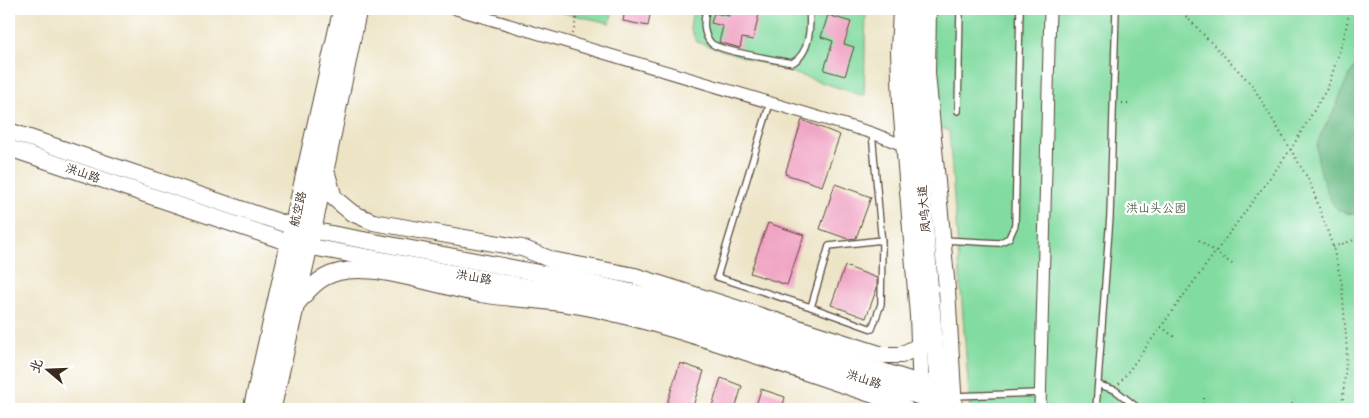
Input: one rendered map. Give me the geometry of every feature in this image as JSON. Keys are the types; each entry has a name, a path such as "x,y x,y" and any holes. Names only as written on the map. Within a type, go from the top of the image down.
{"main road":[{"name":"航空路","path":"271,409 294,308 301,236 343,9"},
{"name":"航空路","path":"253,409 301,236 325,167 358,9"}],"street":[{"path":"456,9 872,133 905,146"},
{"name":"凤鸣大道","path":"901,9 899,51 921,397"},
{"name":"凤鸣大道","path":"914,9 912,63 945,401"},
{"path":"928,9 927,73 942,240 945,401"},
{"path":"1040,409 1050,9"},
{"name":"洪山路","path":"9,131 301,236"},
{"name":"洪山路","path":"9,148 301,236 528,287 570,292 652,309 921,397 945,401"},
{"path":"325,167 334,198 352,213 373,222 522,248 552,260 635,276 883,355 901,355 919,346"},
{"path":"294,308 314,282 339,272 371,270 480,294 536,298 594,309 651,323 895,402 906,409"}],"lane":[{"path":"706,9 703,24 711,43 722,49 792,63 799,60 804,51 811,26 809,9"},
{"path":"958,110 960,9"},
{"path":"942,240 999,243 1009,238 1015,225 1020,9"},
{"path":"1096,409 1110,216 1116,9"},
{"path":"770,103 717,276 872,329 881,304 882,240 872,133"},
{"path":"811,308 829,246 882,240"},
{"path":"1099,385 1115,390 1139,409"},
{"path":"945,401 1040,393"}],"path":[{"path":"571,43 578,9"},
{"path":"1179,9 1252,86 1310,182 1333,247 1342,285 1347,351 1342,409"},
{"path":"1115,390 1291,149 1328,87 1344,37 1350,9"},
{"path":"1333,247 1360,238"},
{"path":"1199,240 1235,266"},
{"path":"1161,327 1175,337"},
{"path":"1203,409 1204,396"},
{"path":"1292,409 1293,399"}],"green space":[{"path":"565,9 613,9 610,23 564,13"},
{"path":"693,9 866,9 864,96 697,42 690,28"},
{"name":"洪山头公园","path":"912,9 1360,9 1360,409 970,409 949,131 917,118"},
{"path":"1360,60 1360,215 1340,211 1335,207 1323,179 1317,149 1321,134 1334,111 1348,78"}],"building":[{"path":"625,9 651,9 648,26 623,21"},
{"path":"730,9 760,10 753,40 742,38 740,48 719,42 723,26 711,23 714,13 729,16"},
{"path":"828,15 851,22 844,44 854,47 845,76 824,70 833,41 821,37"},
{"path":"802,120 840,135 822,186 785,174"},
{"path":"835,184 871,197 856,238 848,239 820,229"},
{"path":"768,223 804,235 787,285 750,273"},
{"path":"845,266 877,278 877,288 866,318 831,305"},
{"path":"680,363 704,371 692,409 665,409"},
{"path":"721,378 742,386 735,409 711,409"},
{"path":"761,389 785,397 782,409 755,409"}]}
